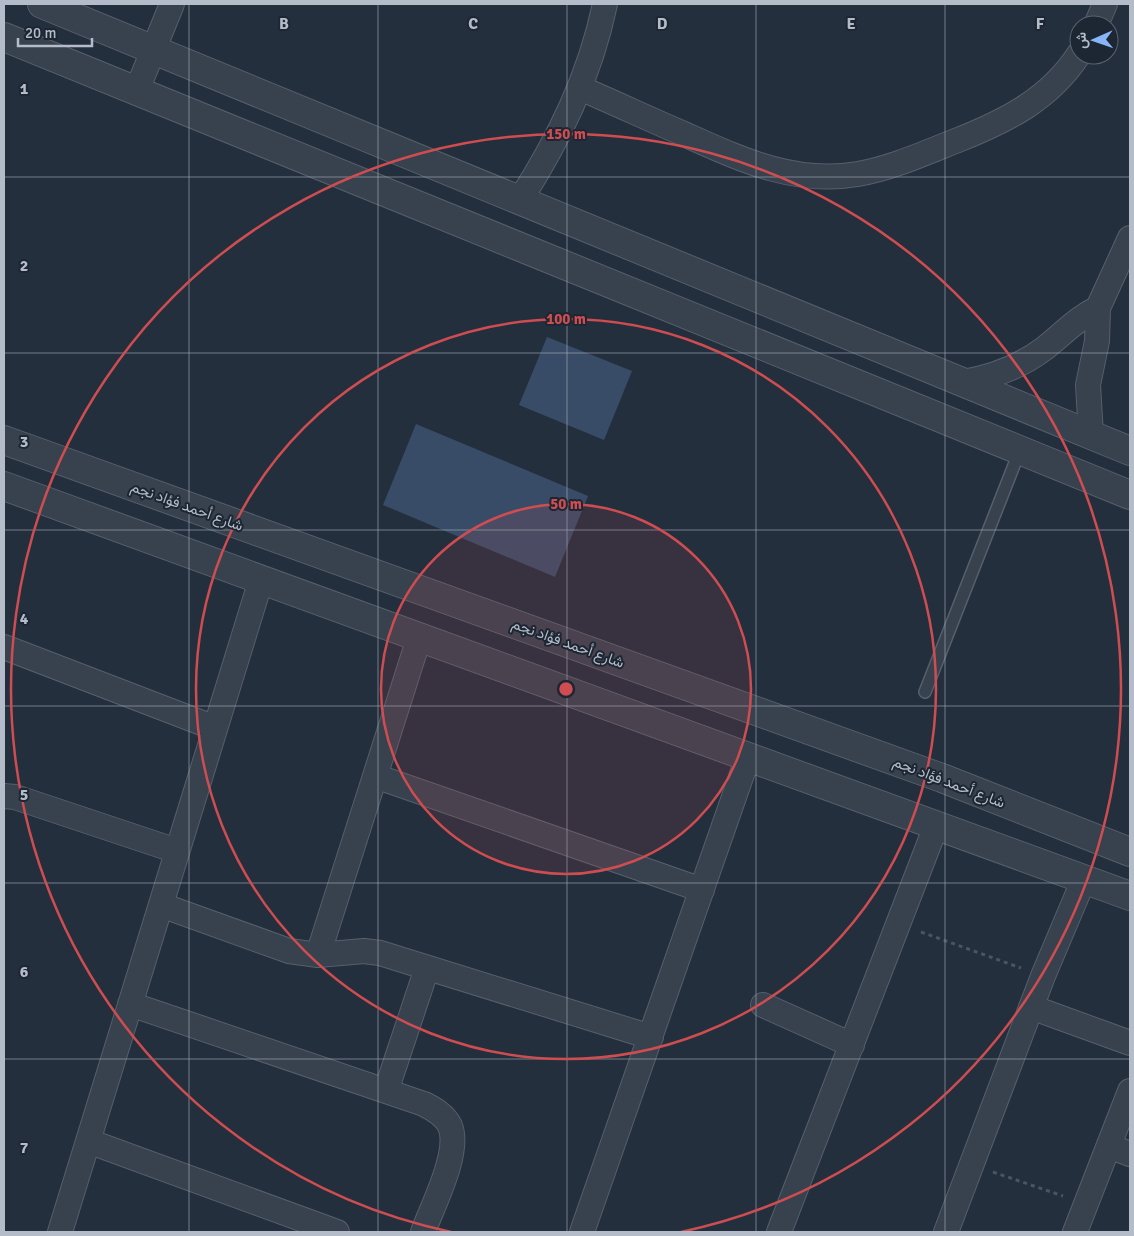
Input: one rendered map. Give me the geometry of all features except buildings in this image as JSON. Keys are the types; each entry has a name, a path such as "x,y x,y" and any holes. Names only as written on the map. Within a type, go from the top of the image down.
{"street":[{"path":"42,4 1130,451"},
{"path":"137,90 172,4"},
{"path":"520,200 557,138 580,88 592,53 605,4"},
{"path":"4,37 1130,495"},
{"path":"580,88 749,163 791,174 834,176 870,171 898,163 1008,118 1045,93 1069,65"},
{"path":"1090,435 1088,385 1097,341 1098,308 1130,238"},
{"path":"963,382 998,374 1015,367 1046,348 1078,320 1098,308"},
{"path":"801,360 814,352 819,346 821,330 818,323"},
{"path":"903,402 900,394 902,379 912,368 919,364"},
{"name":"شارع أحمد فؤاد نجم","path":"4,440 942,778 1130,852"},
{"path":"4,486 1130,896"},
{"path":"60,1232 260,580"},
{"path":"318,955 419,638"},
{"path":"4,647 215,728"},
{"path":"582,1232 748,757"},
{"path":"375,776 702,890"},
{"path":"6,802 177,851"},
{"path":"779,1232 936,826"},
{"path":"946,1232 1042,976 1084,879"},
{"path":"161,905 290,950 318,955 364,951 380,954 650,1037"},
{"path":"386,1091 427,968"},
{"path":"130,1004 424,1104 440,1112 450,1126 453,1143 450,1160 423,1232"},
{"path":"763,1005 852,1045"},
{"path":"1031,1007 1130,1043"},
{"path":"1075,1232 1086,1205 1120,1150 1130,1091"},
{"path":"88,1141 337,1232"}],"lane":[{"path":"925,692 1020,450"}],"path":[{"path":"898,924 1042,976"},
{"path":"972,1164 1086,1205"}],"water":[{"path":"547,337 632,371 604,440 519,405"},
{"path":"416,424 588,496 555,577 383,505"}]}
